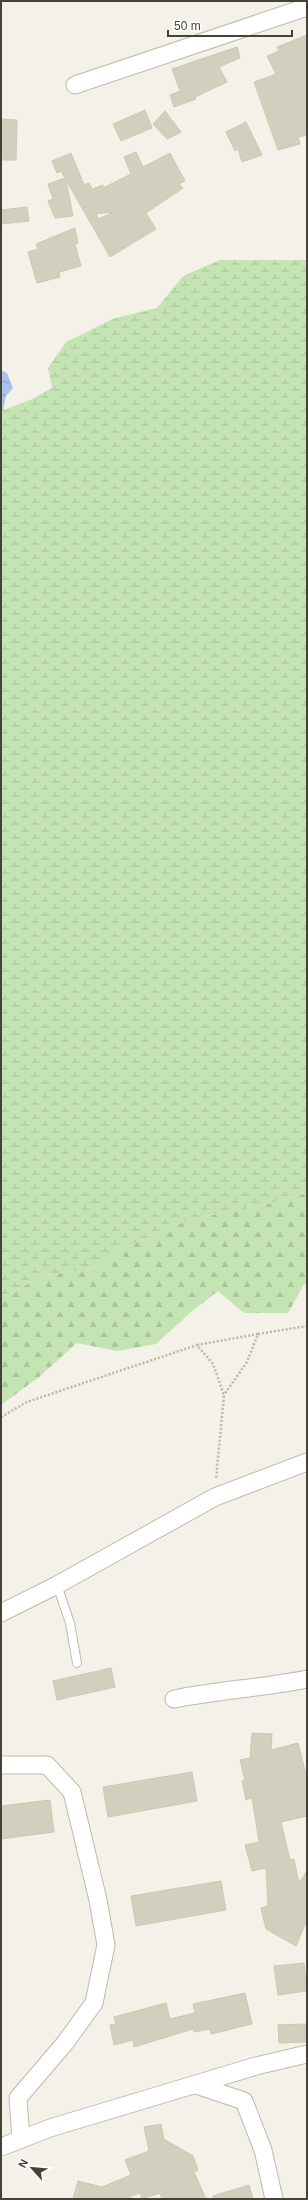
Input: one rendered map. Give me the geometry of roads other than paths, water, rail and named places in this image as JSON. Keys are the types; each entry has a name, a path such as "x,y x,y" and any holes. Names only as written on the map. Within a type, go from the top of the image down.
{"street":[{"path":"75,85 307,7"},
{"path":"1,1613 58,1585 215,1497 307,1462"},
{"path":"174,1699 197,1694 269,1687 307,1679"},
{"path":"1,1765 47,1765 72,1792 98,1900 106,1945 94,2003 65,2043 18,2098 21,2139"},
{"path":"1,2147 50,2128 256,2066 307,2054"},
{"path":"196,2085 244,2102 263,2150 274,2199"}],"lane":[{"path":"58,1585 70,1623 77,1663"}],"water":[{"path":"1,370 7,373 13,388 6,396 3,410 1,411"}]}
